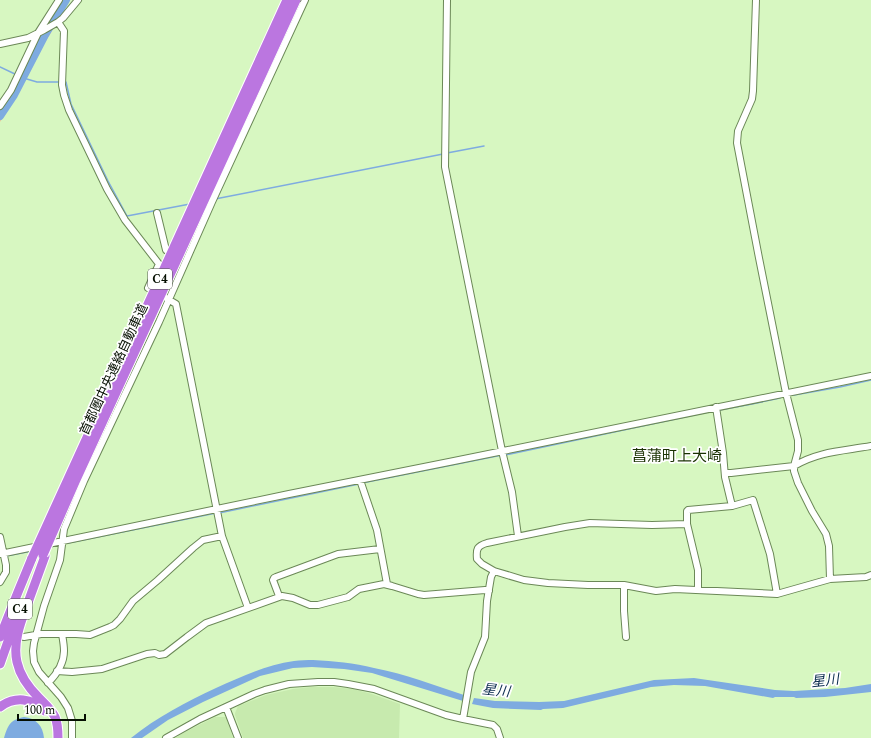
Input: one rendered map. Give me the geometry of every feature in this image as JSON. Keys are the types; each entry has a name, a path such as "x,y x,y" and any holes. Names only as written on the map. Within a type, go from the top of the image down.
{"highway":[{"name":"首都圏中央連絡自動車道","path":"0,637 32,558 287,0"},
{"name":"首都圏中央連絡自動車道","path":"0,664 30,583 44,556 67,501 296,0"},
{"path":"44,556 23,615 16,641 16,658 24,680 51,710 55,718 58,738"},
{"path":"0,707 10,702 21,700 30,701 40,706 52,722 54,738"}],"street":[{"path":"0,106 11,90 38,33 59,0"},
{"path":"0,44 28,38 44,30 63,18 78,0"},
{"path":"72,738 72,725 68,708 39,672 34,662 33,651 47,596 60,560 64,529 68,517 305,0"},
{"path":"447,0 444,167 502,452 512,492 518,536"},
{"path":"756,0 752,99 738,131 737,143 786,394 798,445 794,471 798,483 812,511 826,534 829,546 830,579"},
{"path":"58,22 64,31 62,85 69,110 107,189 125,220 160,264 148,288 176,304 222,536 248,608"},
{"path":"158,214 166,250"},
{"path":"2,554 871,376"},
{"path":"716,407 724,453 725,473 732,506"},
{"path":"725,473 794,466 820,455 871,446"},
{"path":"360,480 376,530 387,584"},
{"path":"698,590 698,570 687,524 688,510 732,506 753,500 770,554 777,594"},
{"path":"687,524 652,525 590,523 487,543 478,548 477,559 482,564 494,571 534,582 624,585 656,591 675,589 777,594 830,579 866,577 871,575"},
{"path":"24,637 41,634 90,635 114,625 133,601 193,548 203,540 222,536"},
{"path":"0,537 2,554 6,565 6,572 0,582"},
{"path":"278,596 273,580 276,577 338,554 380,548"},
{"path":"463,719 473,666 485,637 488,591 494,571"},
{"path":"57,671 72,672 102,669 147,654 165,654 206,624 278,596 287,596 310,605 318,605 348,597 359,588 384,584 424,595 488,591"},
{"path":"624,585 626,637"},
{"path":"48,683 57,671 64,651 62,634"},
{"path":"166,738 185,726 254,694 276,687 304,682 334,682 374,690 434,711 493,725 497,729 500,738"},
{"path":"226,707 238,738"}],"shaded area":[{"path":"52,31 20,91 0,122 0,118 16,95 47,33"},
{"path":"40,36 43,36 14,94 0,114 0,110 12,93 36,41"},
{"path":"311,687 353,689 400,704 399,738 243,738 235,715 238,706 266,695"},
{"path":"215,717 226,717 233,738 175,738 185,732"}],"water":[{"path":"313,660 366,666 397,673 464,695 463,701 372,673 344,669 312,667 293,668 260,676 168,720 142,738 131,738 172,710 235,680 274,665"},
{"path":"694,678 775,690 794,691 845,688 871,684 871,692 825,697 773,698 705,686 674,685 651,687 563,708 541,710 493,708 472,704 474,698 495,701 564,701 654,680"},
{"path":"24,717 32,719 38,723 44,738 4,738 10,724"}],"waterway":[{"path":"0,116 14,95 45,35 66,0"},
{"path":"0,67 17,75"},
{"path":"20,77 37,82 60,82"},
{"path":"63,82 66,82 71,104 108,181 127,216 190,204"},
{"path":"447,153 484,146"},
{"path":"215,199 443,154"},
{"path":"794,395 871,380"},
{"path":"719,410 780,398"},
{"path":"505,455 713,411"},
{"path":"362,483 502,455"},
{"path":"219,513 359,484"},
{"path":"68,543 216,513"},
{"path":"51,547 57,545"},
{"path":"6,556 32,551"}],"district":[{"name":"菖蒲町上大崎","path":"677,456"}],"water label":[{"name":"星川","path":"825,680"},
{"name":"星川","path":"496,690"}]}
